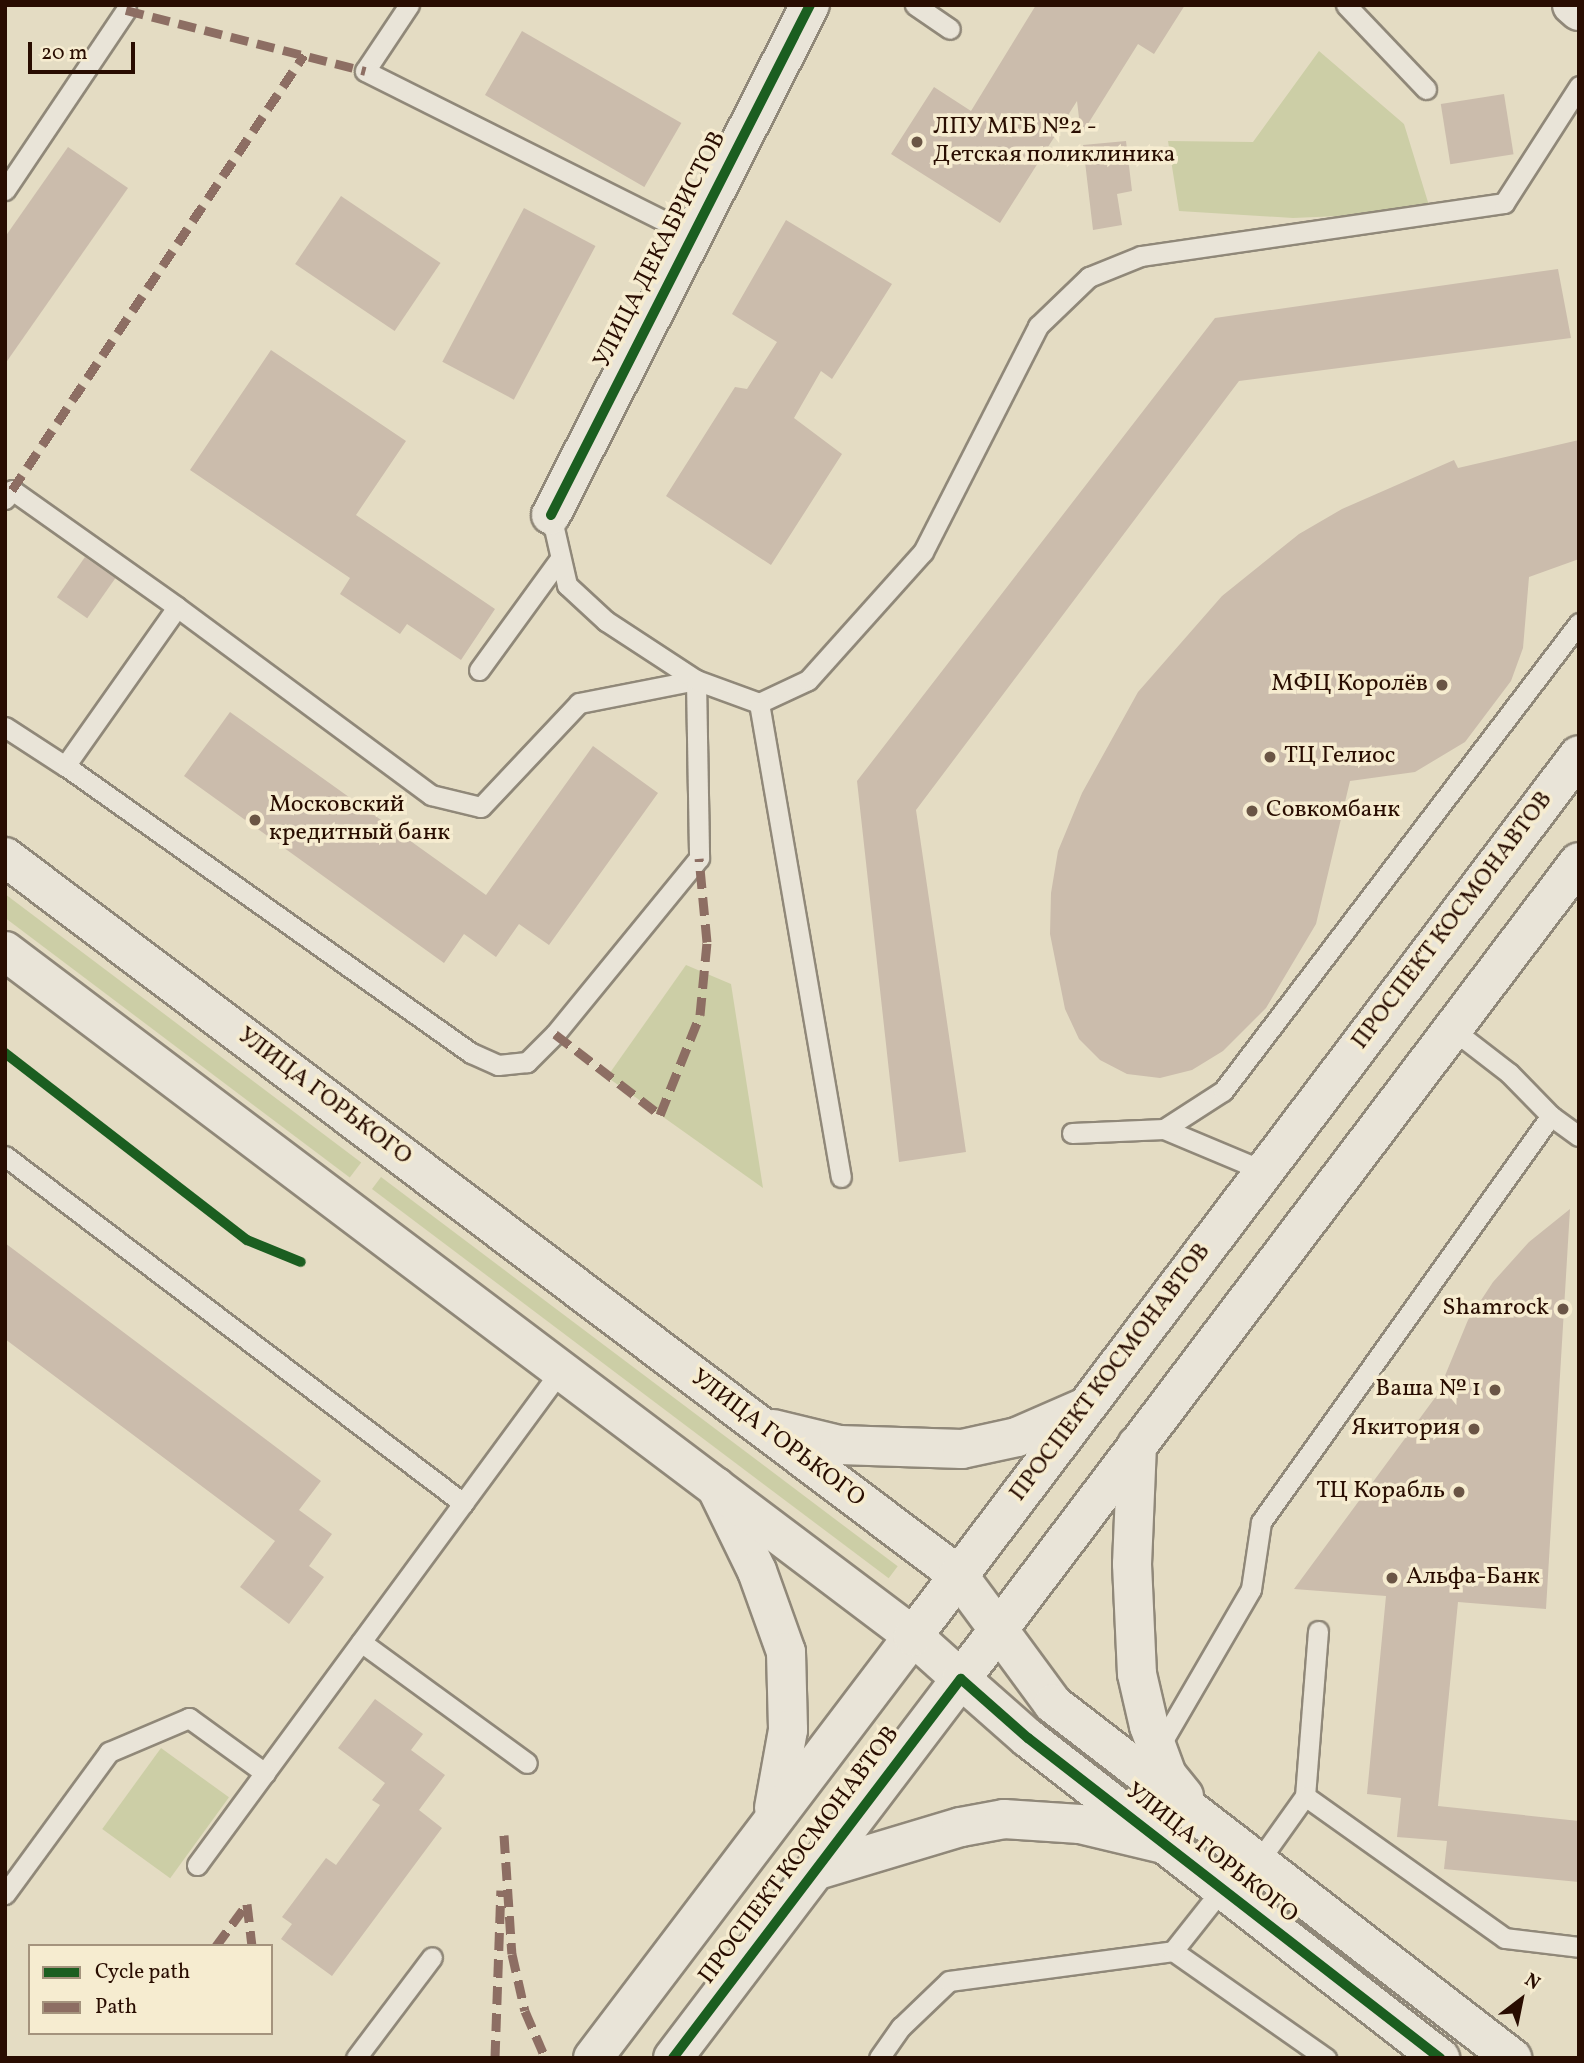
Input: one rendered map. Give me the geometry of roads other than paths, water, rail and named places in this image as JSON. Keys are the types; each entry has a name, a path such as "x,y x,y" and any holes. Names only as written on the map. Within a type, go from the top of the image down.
{"main road":[{"name":"УЛИЦА ДЕКАБРИСТОВ","path":"551,515 810,5"},
{"path":"1572,5 1579,10"},
{"name":"ПРОСПЕКТ КОСМОНАВТОВ","path":"593,2058 1579,755"},
{"name":"УЛИЦА ГОРЬКОГО","path":"5,857 958,1575 1053,1704 1512,2058"},
{"name":"ПРОСПЕКТ КОСМОНАВТОВ","path":"673,2058 1579,862"},
{"name":"УЛИЦА ГОРЬКОГО","path":"5,951 913,1636 1028,1738 1440,2058"},
{"path":"760,1426 839,1444 962,1449 1040,1429 1086,1406"},
{"path":"1138,1445 1132,1612 1137,1674 1167,1775 1200,1817"},
{"path":"716,1487 757,1572 786,1652 788,1730 783,1776 770,1824"},
{"path":"814,1871 948,1831 1004,1819 1080,1824 1164,1844"}],"lane":[{"path":"409,5 365,71 692,235"},
{"path":"915,5 950,29"},
{"path":"1346,5 1426,89"},
{"path":"5,190 126,10"},
{"path":"551,515 567,586 606,621 696,680 759,703 808,680 923,552 1038,326 1089,277 1141,256 1504,203 1579,86"},
{"path":"5,499 12,490 177,607 431,795 481,807 579,703 696,680"},
{"path":"479,670 559,560"},
{"path":"65,765 177,607"},
{"path":"1164,1129 1223,1091 1579,623"},
{"path":"5,727 65,765 471,1053 498,1065 527,1062 555,1034 699,858 696,680"},
{"path":"759,703 841,1177"},
{"path":"1452,1029 1509,1073 1551,1116 1579,1136"},
{"path":"1158,1749 1251,1589 1261,1522 1551,1116"},
{"path":"1072,1133 1164,1129 1264,1171"},
{"path":"5,1156 463,1503"},
{"path":"197,1865 561,1370"},
{"path":"1258,1862 1305,1796 1318,1631"},
{"path":"361,1642 527,1763"},
{"path":"5,1894 109,1752 189,1718 265,1773"},
{"path":"1305,1796 1505,1938 1579,1947"},
{"path":"1173,1951 1222,1889"},
{"path":"878,2058 901,2027 949,1981 1173,1951 1326,2058"},
{"path":"356,2058 432,1957"}],"place":[{"name":"ЛПУ МГБ №2 - Детская поликлиника","path":"917,142"},
{"name":"МФЦ Королёв","path":"1442,685"},
{"name":"ТЦ Гелиос","path":"1270,757"},
{"name":"Совкомбанк","path":"1252,811"},
{"name":"Московский кредитный банк","path":"255,820"},
{"name":"Shamrock","path":"1563,1309"},
{"name":"Ваша № 1","path":"1495,1390"},
{"name":"Якитория","path":"1474,1429"},
{"name":"ТЦ Корабль","path":"1459,1492"},
{"name":"Альфа-Банк","path":"1392,1578"}]}
